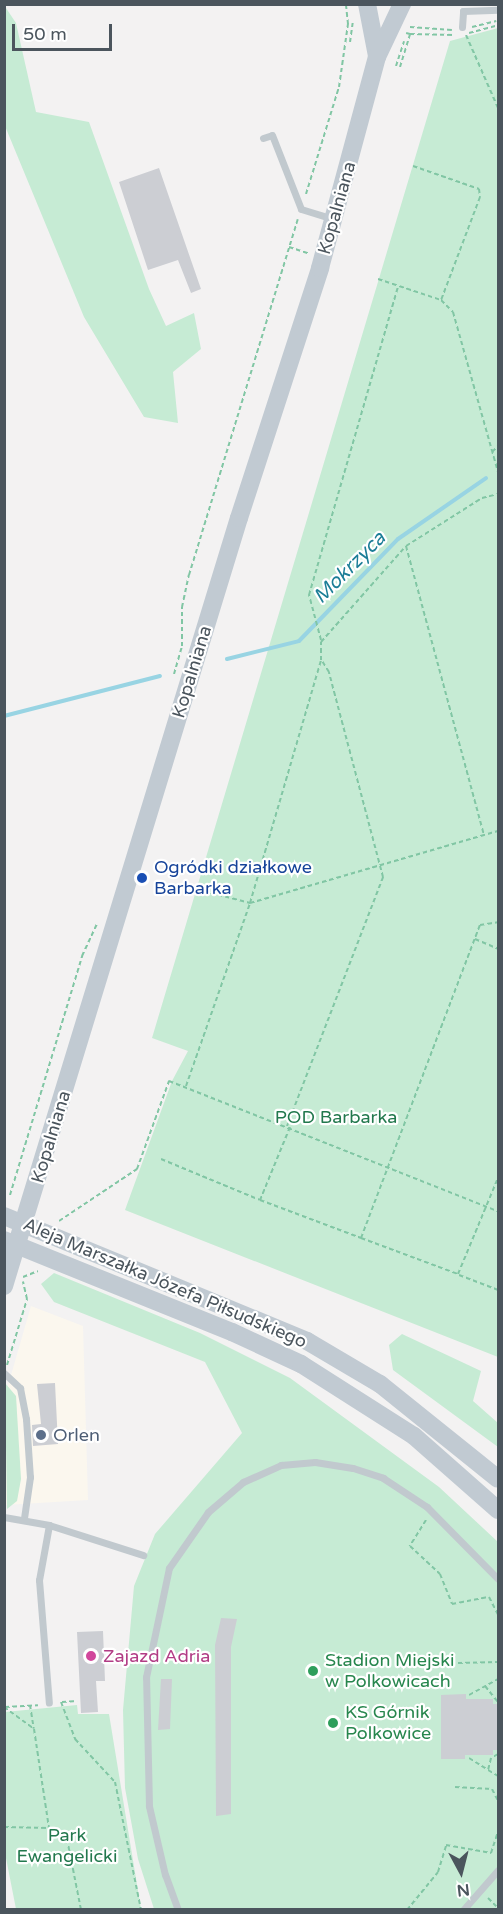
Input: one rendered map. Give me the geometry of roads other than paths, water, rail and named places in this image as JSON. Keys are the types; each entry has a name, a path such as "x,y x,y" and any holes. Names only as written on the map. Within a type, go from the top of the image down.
{"street":[{"name":"Kopalniana","path":"4,1286 11,1242 24,1223 323,258 377,57 402,4"},
{"name":"Kopalniana","path":"364,14 377,57"},
{"name":"Aleja Marszałka Józefa Piłsudskiego","path":"4,1216 307,1341 380,1384 498,1479"},
{"name":"Aleja Marszałka Józefa Piłsudskiego","path":"11,1242 232,1332 301,1364 414,1436 498,1510"}],"lane":[{"path":"463,28 463,11 498,10"},
{"path":"263,138 272,135 301,209 334,218"},
{"path":"5,1373 20,1388 26,1419 30,1477 24,1518"},
{"path":"178,1910 165,1875 149,1806 146,1699 149,1651 169,1568 181,1547 208,1512 243,1482 265,1471 297,1463 334,1463 369,1473 404,1490 432,1511 498,1579"},
{"path":"4,1517 24,1518 143,1555"},
{"path":"49,1525 39,1581 49,1703"},
{"path":"463,1910 498,1870"}],"waterway":[{"name":"Mokrzyca","path":"227,659 299,641 398,539 486,478"},
{"name":"Mokrzyca","path":"4,716 160,676"}],"place":[{"name":"Ogródki działkowe Barbarka","path":"142,878"},
{"name":"Orlen","path":"41,1435"},
{"name":"Zajazd Adria","path":"91,1656"},
{"name":"Stadion Miejski w Polkowicach","path":"313,1671"},
{"name":"KS Górnik Polkowice","path":"333,1723"}],"park label":[{"name":"POD Barbarka","path":"336,1117"},
{"name":"Park Ewangelicki","path":"67,1846"}]}
